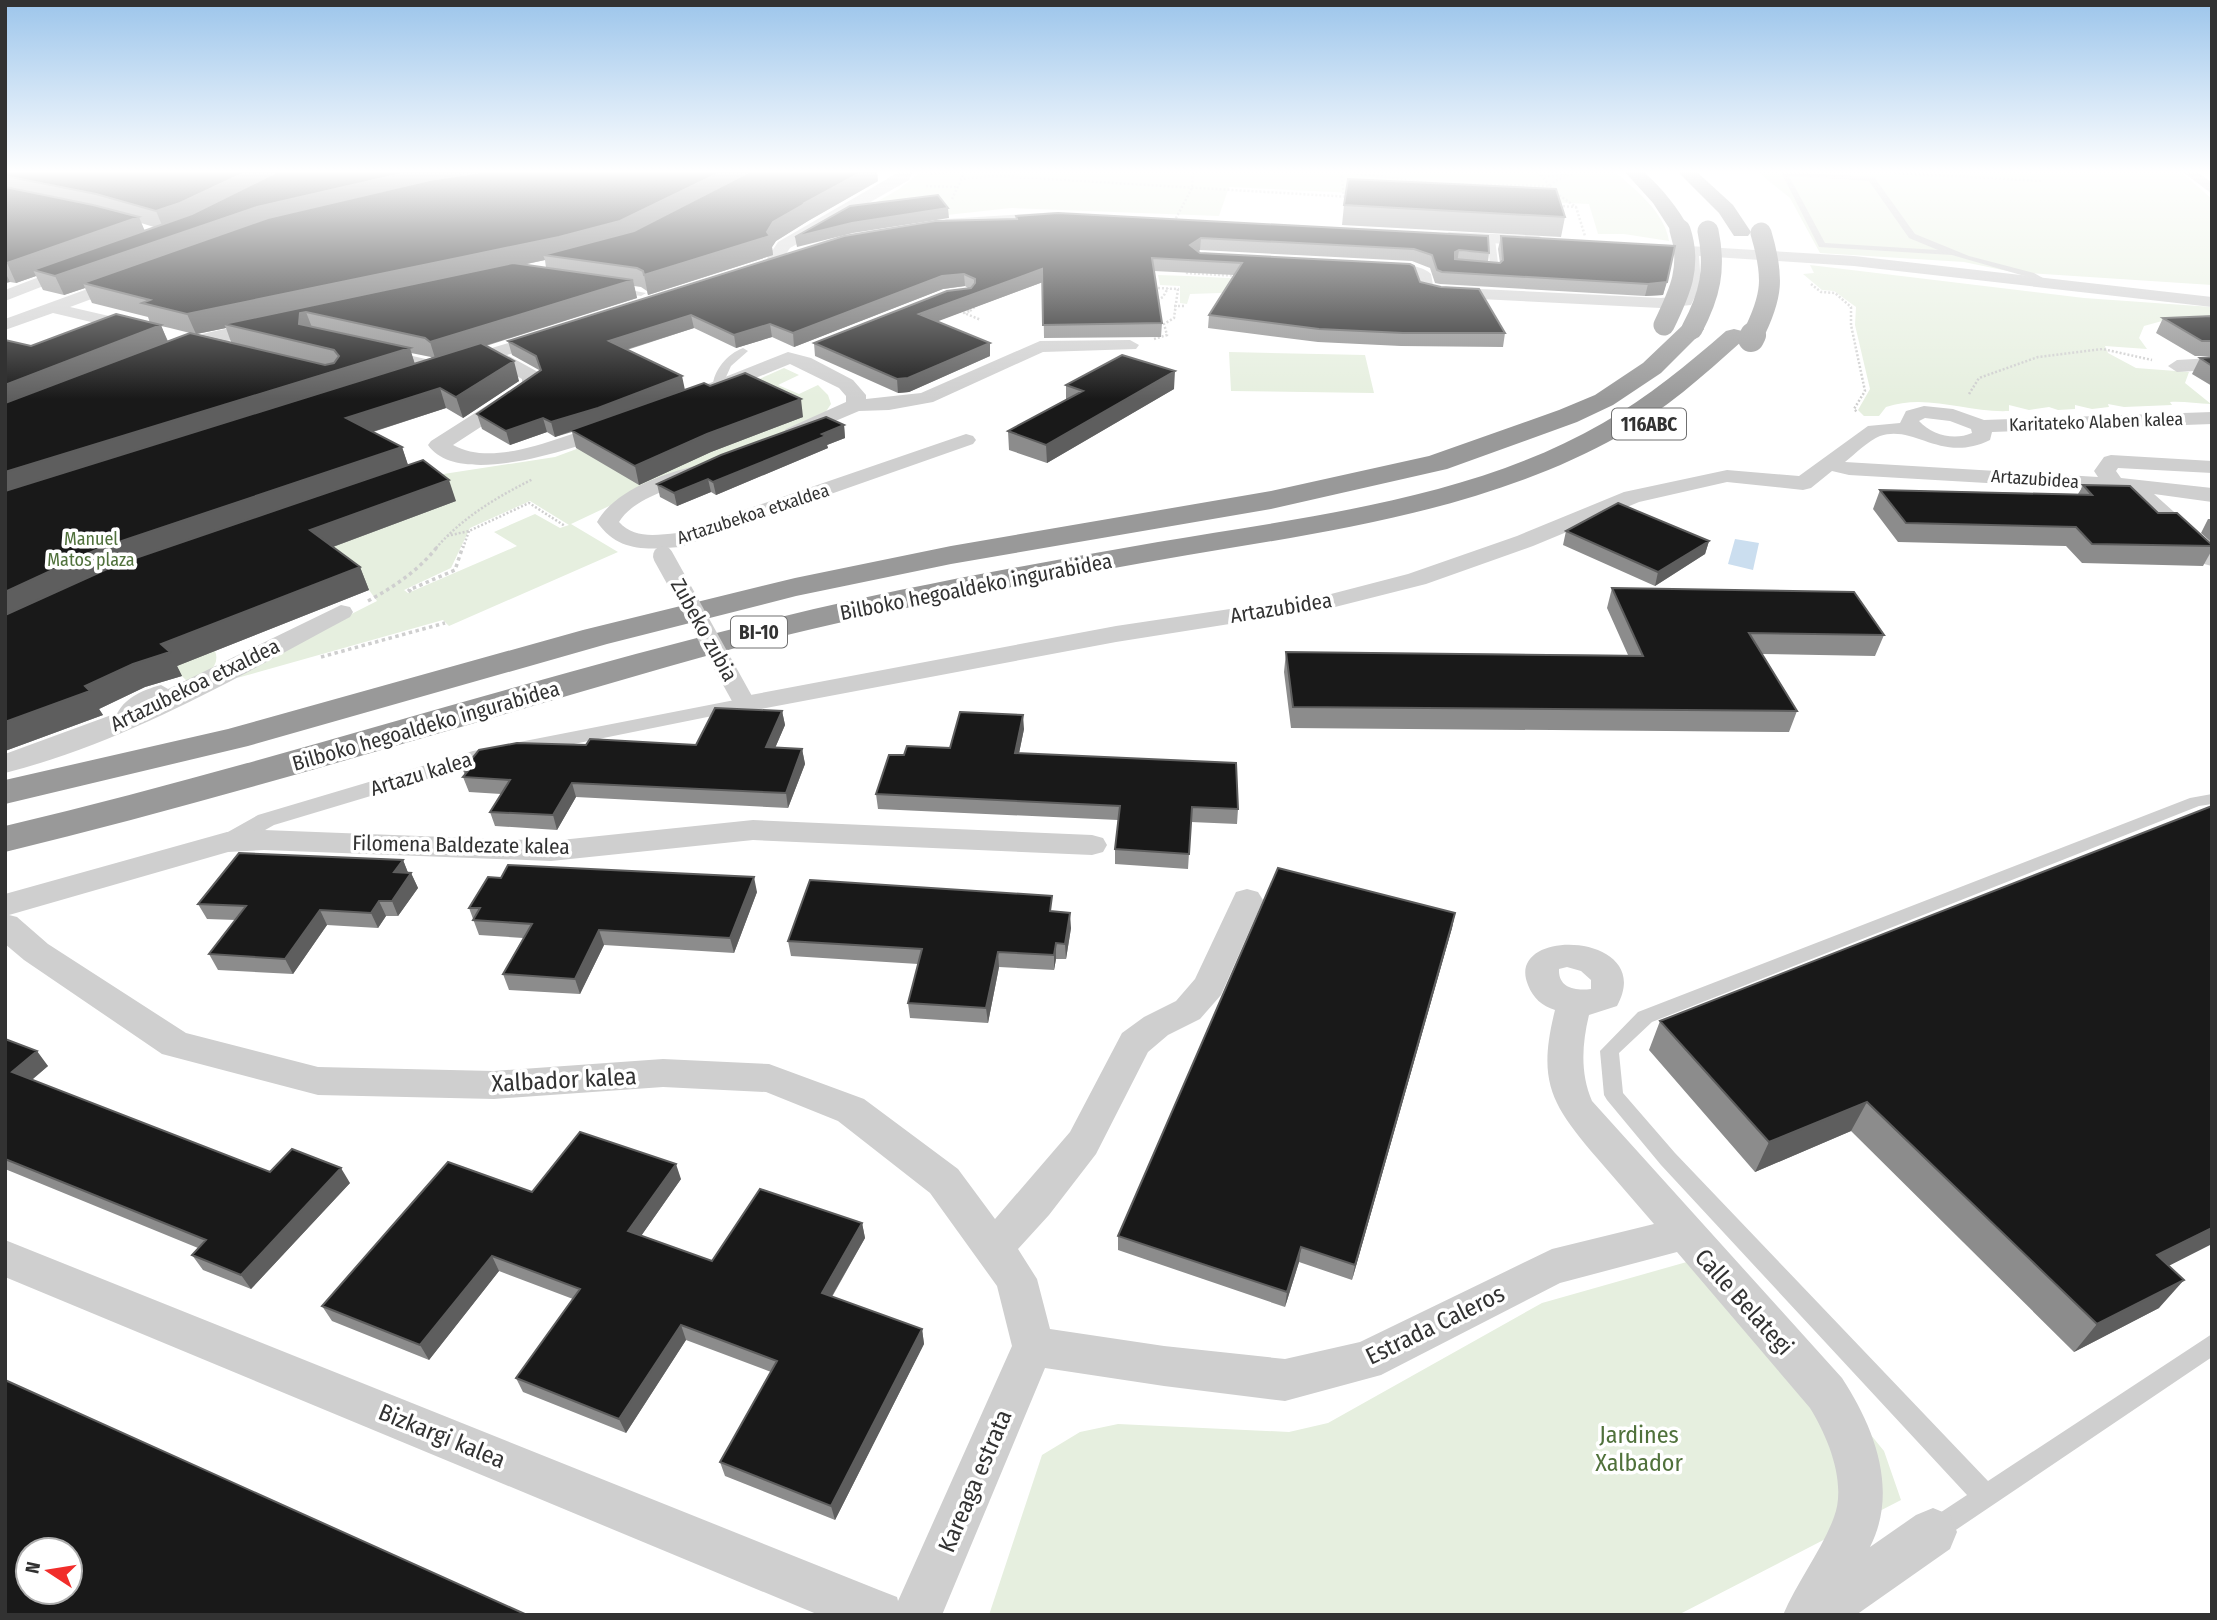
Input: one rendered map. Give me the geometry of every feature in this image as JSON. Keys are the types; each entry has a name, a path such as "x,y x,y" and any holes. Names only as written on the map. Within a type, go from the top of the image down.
{"highway":[{"path":"1519,434 1616,376 1640,356 1664,325 1682,288 1688,260 1687,248"},
{"name":"Bilboko hegoaldeko ingurabidea","path":"5,792 235,738 595,637 795,587 951,555 1271,500 1437,463 1568,416 1625,387 1652,368 1692,329 1713,287 1715,264 1710,248"},
{"name":"116ABC","path":"1524,470 1596,448 1639,430 1668,414 1718,377 1742,337 1769,304 1773,284 1772,266 1761,248"},
{"name":"Bilboko hegoaldeko ingurabidea","path":"5,839 235,781 779,627 970,584 1386,509 1524,470"}],"street":[{"path":"782,248 766,265 803,254"},
{"path":"1641,248 1854,261 2053,286 2212,302"},
{"path":"1359,267 1412,269 1423,274 1425,288 1439,292 1661,303 1685,301 1693,291 1690,251"},
{"path":"6,287 48,278 94,262"},
{"path":"5,325 140,275"},
{"path":"627,310 647,298"},
{"path":"54,308 239,352"},
{"path":"160,358 199,342 279,325"},
{"path":"411,380 562,331"},
{"path":"769,443 856,405 889,404 926,398 1040,347 1130,345"},
{"path":"363,348 425,363 439,371"},
{"path":"693,396 813,348"},
{"path":"491,354 531,376 531,386 438,445 448,454 479,459 523,454 584,438 632,419"},
{"path":"789,358 804,362 846,384 856,395 856,405"},
{"path":"2177,366 2212,364"},
{"name":"Karitateko Alaben kalea","path":"1875,429 1913,428 1909,421 1913,415 1924,412 1956,415 1981,426 2212,418"},
{"path":"1828,464 1875,429"},
{"name":"Artazubekoa etxaldea","path":"720,462 626,503 609,516 607,522 611,530 632,540 680,540 966,440"},
{"path":"429,470 464,456"},
{"name":"Artazubidea","path":"2123,484 2105,471 2110,461 2212,467"},
{"name":"Artazubidea","path":"745,704 1116,634 1331,600 1417,579 1525,541 1632,496 1727,476 1803,483 1828,464 1849,469 2123,484 2212,495"},
{"path":"2123,484 2212,559"},
{"name":"Zubeko zubia","path":"663,556 745,704"},
{"name":"Artazubekoa etxaldea","path":"5,764 176,698 341,612"},
{"name":"Artazu kalea","path":"227,842 266,820 481,756 745,704"},
{"name":"Filomena Baldezate kalea","path":"5,905 227,842 277,841 551,851 753,830 1093,845"},
{"path":"993,1248 1035,1203 1083,1143 1135,1043 1156,1026 1188,1010 1209,986 1247,900"},
{"name":"Xalbador kalea","path":"5,925 36,952 175,1044 318,1081 494,1085 663,1073 769,1078 851,1110 944,1181 1016,1279 1033,1346"},
{"name":"Calle Belategi","path":"1574,1003 1565,1040 1564,1068 1567,1089 1578,1110 1826,1393 1847,1426 1862,1492 1857,1523 1811,1615"},
{"name":"Estrada Caleros","path":"1033,1346 1164,1366 1285,1380 1366,1361 1552,1267 1665,1239"},
{"name":"Bizkargi kalea","path":"5,1258 879,1615"},
{"name":"Kareaga estrata","path":"917,1615 1033,1346"},
{"name":"Calle Belategi","path":"1811,1615 1933,1532"}],"lane":[{"path":"1470,269 1494,271 1493,248"},
{"path":"1864,248 1952,253"},
{"path":"1939,248 2031,275 2053,286"},
{"path":"601,288 647,298"},
{"path":"718,386 721,373 729,362 743,351"},
{"path":"122,721 124,710 128,706 161,688"},
{"path":"1985,1496 1668,1159 1614,1095 1609,1051 1645,1017 2184,807 2212,799"},
{"path":"1933,1532 2212,1344"}],"path":[{"path":"1796,257 1798,272 1821,292 1835,293 1851,307 1851,325 1865,391 1854,409 1875,429"},
{"path":"1188,261 1187,273 1241,276"},
{"path":"1153,280 1156,288 1178,289 1174,317"},
{"path":"1154,302 1163,297 1168,288"},
{"path":"978,304 964,313 981,320"},
{"path":"1174,306 1186,306"},
{"path":"960,308 970,311"},
{"path":"1966,399 1979,378 2038,357 2103,349 2177,366"},
{"path":"341,612 399,584 424,563 454,527 501,495"},
{"path":"447,536 469,531 529,503 565,526"},
{"path":"411,592 409,590 455,570 469,531"},
{"path":"314,659 445,623"}],"green space":[{"path":"1817,248 2212,248 2212,285 2012,272 1964,262 1820,253"},
{"path":"1810,265 2084,298 2212,307 2212,319 2162,321 2144,326 2139,338 2147,349 2105,346 2108,353 2136,368 2189,372 2185,383 2211,404 2170,402 2172,405 2124,407 2108,404 2109,407 2092,409 2075,405 2075,409 2058,410 2049,407 2029,410 2009,405 2009,411 1993,411 1917,402 1886,407 1879,416 1864,416 1858,410 1870,389 1855,325 1856,307 1834,291 1822,290 1803,274 1814,273"},
{"path":"1158,275 1403,287 1190,294 1187,304 1180,303 1180,286 1160,285"},
{"path":"1229,352 1365,355 1374,393 1231,391"},
{"path":"784,368 799,375 778,385 799,394 818,385 828,395 831,404 825,413 814,420 658,483 571,524 618,552 449,626 443,620 237,678 259,661 377,601 369,590 347,573 189,635 208,654 215,651 216,660 204,677 182,690 150,703 147,701 187,681 162,657 72,693 79,702 5,731 5,682 57,662 48,652 130,621 112,603 154,588 171,607 455,501 428,479 437,475 555,457 687,408 698,415 594,458 616,471 678,448 673,444 726,424 722,421 770,402 748,391 726,399 721,396","holes":["530,501 569,525 560,528 535,514 494,532 517,546 408,593 404,590 451,568 470,528"]},
{"name":"Jardines Xalbador","path":"1722,1252 1884,1451 1901,1500 1678,1615 989,1615 1042,1455 1080,1432 1118,1424 1289,1432 1328,1423 1542,1303"}],"water":[{"path":"1735,539 1759,543 1753,570 1728,564"}],"building":[{"path":"5,248 51,248 7,263"},
{"path":"97,248 138,248 55,276 33,270"},
{"path":"184,248 508,248 187,314 142,303 150,300 83,283"},
{"path":"571,248 733,248 644,275 643,271 637,268 543,255"},
{"path":"807,248 1193,248 1200,253 1410,264 1414,266 1420,282 1441,287 1479,289 1505,333 1403,333 1319,329 1209,315 1242,263 1152,258 1162,323 1043,325 1042,269 919,314 990,343 908,378 897,379 814,343 947,291 971,288 975,283 975,279 964,274 942,276 793,333 770,324 734,335 691,315 609,341 682,376 598,408 551,422 543,418 506,431 477,414 541,370 536,356 508,341"},
{"path":"1387,248 1489,248 1489,253 1459,250 1455,252 1455,259 1500,263 1503,260 1502,248 1675,248 1667,282 1648,284 1442,272 1437,270 1432,255 1414,249"},
{"path":"513,263 633,280 430,342 425,338 306,312 300,313 299,324 410,348 5,472 5,403 190,333 325,365 334,363 339,356 334,350 224,324"},
{"path":"116,314 161,325 5,385 5,340 31,346"},
{"path":"2212,316 2212,341 2202,341 2163,318"},
{"path":"481,343 514,361 456,397 440,388 346,418 402,447 98,549 5,592 5,491"},
{"path":"1122,355 1175,371 1046,445 1008,431 1083,391 1066,385"},
{"path":"2212,357 2212,366 2200,358"},
{"path":"745,373 801,399 707,434 635,466 571,430 704,383 710,386"},
{"path":"826,417 844,425 822,434 826,436 713,482 708,479 674,493 657,484 721,455"},
{"path":"423,460 449,480 310,530 360,567 161,644 170,652 133,664 85,686 90,691 5,722 5,615 118,564"},
{"path":"2083,485 2130,486 2158,513 2177,513 2212,546 2092,544 2076,527 1906,523 1880,490 2092,495"},
{"path":"1618,503 1709,541 1658,572 1566,531"},
{"path":"1612,588 1854,592 1884,635 1749,633 1797,711 1293,707 1286,652 1643,656"},
{"path":"715,708 782,711 766,747 802,749 786,793 572,783 553,815 490,812 510,780 463,777 468,771 463,770 479,750 517,743 586,745 590,739 696,745"},
{"path":"960,712 1023,715 1015,753 1236,763 1238,809 1192,807 1189,854 1115,849 1120,806 876,794 889,755 904,755 907,746 950,748"},
{"path":"2212,806 2212,1228 2157,1255 2184,1280 2097,1324 1867,1102 1769,1142 1660,1021"},
{"path":"239,853 403,860 394,872 411,873 392,901 379,901 371,913 320,910 285,959 209,954 246,906 198,904"},
{"path":"508,865 754,877 730,938 599,930 575,979 503,974 532,924 473,920 480,908 469,908 488,877 501,878"},
{"path":"1278,868 1455,913 1355,1265 1301,1247 1287,1292 1118,1236"},
{"path":"810,880 1052,896 1050,911 1070,913 1065,944 1056,943 1054,955 998,952 986,1008 908,1003 922,949 788,941"},
{"path":"5,1039 37,1051 12,1072 270,1172 292,1149 341,1168 241,1275 192,1255 206,1240 5,1159"},
{"path":"580,1132 676,1164 628,1231 712,1261 760,1189 862,1223 822,1293 922,1329 831,1506 720,1462 777,1361 681,1325 619,1419 516,1378 580,1289 492,1256 420,1345 322,1306 448,1162 532,1192"},
{"path":"5,1380 527,1615 5,1615"}],"park label":[{"name":"Manuel Matos plaza","path":"91,549"}]}
